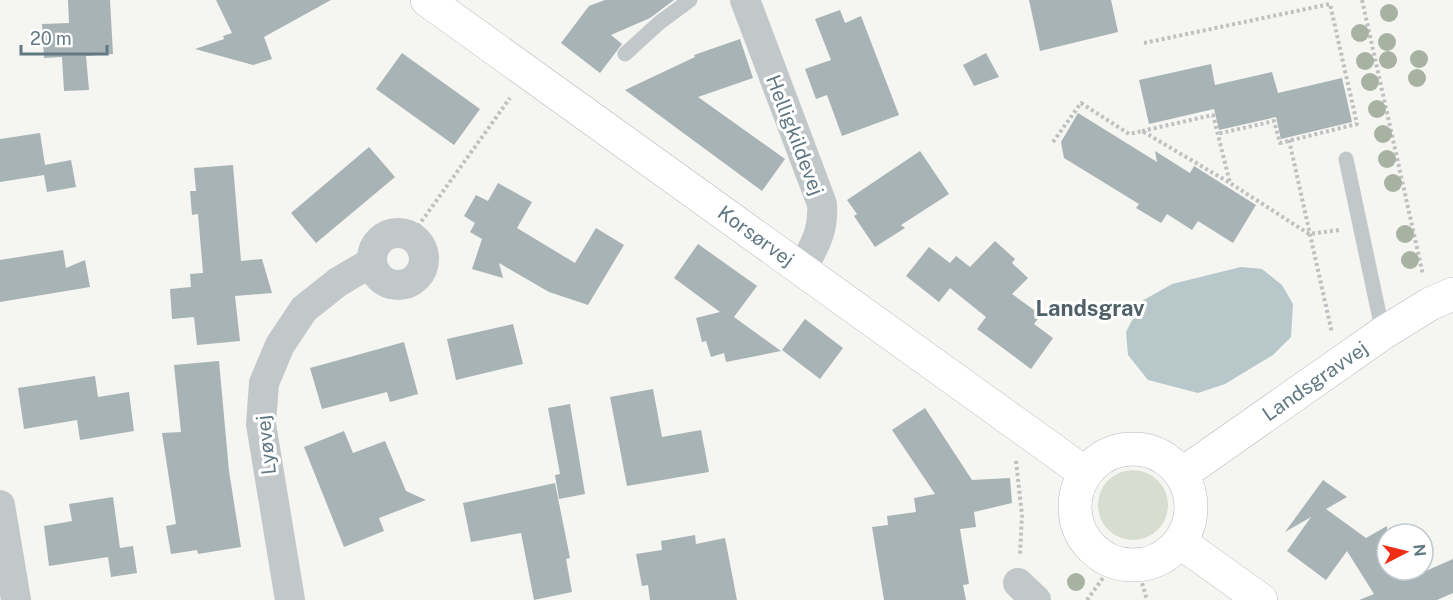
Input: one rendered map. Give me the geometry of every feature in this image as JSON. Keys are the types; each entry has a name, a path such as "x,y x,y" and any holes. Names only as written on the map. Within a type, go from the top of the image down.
{"street":[{"name":"Korsørvej","path":"427,0 1085,473"},
{"name":"Helligkildevej","path":"745,0 822,204 823,220 819,237 802,269"},
{"name":"Lyøvej","path":"290,600 261,424 264,383 280,345 304,309 338,282 372,262 376,246 381,240 395,233 411,236"},
{"path":"372,262 375,271 387,283 396,285 412,280 423,266 424,258 417,242 411,236"},
{"name":"Landsgravvej","path":"1182,474 1383,333 1441,299"},
{"path":"1134,448 1148,450 1161,455 1182,474 1188,487 1191,508 1187,529 1180,542 1162,558 1126,564 1100,556 1080,532 1075,518 1078,487 1085,473 1095,462 1106,455 1134,448"},
{"path":"0,505 16,600"},
{"path":"1180,542 1261,600"}],"lane":[{"path":"625,54 659,23 690,0"},
{"path":"1346,159 1383,333"}],"path":[{"path":"1362,0 1441,299"},
{"path":"1144,43 1330,4 1358,124 1280,142 1274,121 1217,134"},
{"path":"411,236 529,73"},
{"path":"1053,142 1081,103 1129,134 1213,115 1230,183"},
{"path":"1142,131 1230,183 1309,234 1361,227"},
{"path":"1289,140 1339,365"},
{"path":"1012,421 1027,591"},
{"path":"1087,600 1126,564 1147,600"}],"shaded area":[{"path":"1241,267 1262,269 1282,285 1293,304 1291,337 1273,355 1225,384 1198,393 1148,380 1128,355 1126,332 1142,301 1172,284"},
{"path":"1140,470 1153,476 1162,485 1166,491 1168,505 1166,519 1158,530 1147,538 1126,540 1108,530 1100,519 1098,498 1108,480 1119,472"}],"building":[{"path":"68,0 110,0 113,54 86,56 89,90 64,91 62,57 44,58 42,24 69,23"},
{"path":"216,0 331,0 264,37 272,59 253,65 195,49 224,39 223,36 232,33"},
{"path":"605,0 674,0 650,18 611,35 622,44 600,73 561,43 589,6"},
{"path":"1029,0 1111,0 1118,32 1040,51"},
{"path":"840,10 845,23 861,16 899,115 842,136 827,95 816,99 805,69 831,60 815,19"},
{"path":"740,39 753,78 698,97 785,159 762,191 625,90 695,57 694,55"},
{"path":"402,53 480,109 454,145 376,89"},
{"path":"986,53 999,77 974,86 963,65"},
{"path":"1211,64 1215,85 1272,72 1278,93 1342,78 1352,122 1281,139 1276,117 1219,130 1214,109 1149,124 1139,80"},
{"path":"1078,113 1157,162 1155,151 1190,173 1194,166 1256,205 1233,243 1198,221 1192,230 1167,214 1161,223 1136,208 1139,204 1064,158 1061,142"},
{"path":"40,133 45,165 71,160 76,187 47,192 44,175 0,182 0,139"},
{"path":"369,147 395,177 316,243 291,213"},
{"path":"920,151 949,194 901,225 905,228 875,247 854,216 857,214 847,200"},
{"path":"233,165 241,261 262,259 272,293 235,296 240,341 197,345 194,317 172,319 170,289 191,287 190,274 203,273 198,214 192,215 190,191 196,191 194,168"},
{"path":"498,183 532,202 517,228 575,263 596,228 624,245 588,305 549,292 499,263 503,278 472,269 482,239 470,232 475,223 464,216 476,195 488,201"},
{"path":"995,241 1015,259 1012,263 1028,278 1012,294 1041,315 1034,324 1053,338 1031,369 977,329 986,317 950,288 939,302 906,276 929,247 950,263 956,256 970,267"},
{"path":"698,244 757,286 734,317 781,351 726,362 724,353 711,357 706,341 702,342 696,318 720,312 674,278"},
{"path":"63,250 66,268 85,260 90,287 0,302 0,260"},
{"path":"805,319 843,348 820,379 782,350"},
{"path":"513,324 523,364 456,380 447,339"},
{"path":"404,342 418,394 390,402 387,392 322,409 310,368"},
{"path":"219,361 229,471 241,547 198,554 197,550 171,554 166,526 176,524 162,433 181,432 174,365"},
{"path":"95,376 98,397 129,392 134,431 80,440 77,420 24,429 18,388"},
{"path":"653,389 662,437 701,430 709,472 627,486 610,397"},
{"path":"570,404 585,494 559,499 555,475 560,474 548,408"},
{"path":"925,408 972,480 1010,478 1012,503 974,512 976,527 960,529 969,584 963,585 966,600 884,600 872,527 888,525 887,516 916,512 914,498 935,494 892,430"},
{"path":"344,431 353,453 385,441 406,491 426,500 379,518 384,531 344,547 304,447"},
{"path":"1323,480 1347,497 1326,509 1366,538 1375,533 1375,582 1435,582 1435,567 1453,559 1453,593 1437,600 1359,600 1374,594 1347,551 1326,580 1287,551 1311,517 1285,532"},
{"path":"555,483 570,558 566,559 572,592 534,600 521,533 471,542 463,503"},
{"path":"113,497 120,548 133,546 137,573 111,577 108,557 49,566 44,526 72,521 69,504"},
{"path":"695,535 696,544 725,538 737,600 650,600 648,585 642,586 636,554 662,550 661,541"}],"district":[{"name":"Landsgrav","path":"1090,308"}]}
